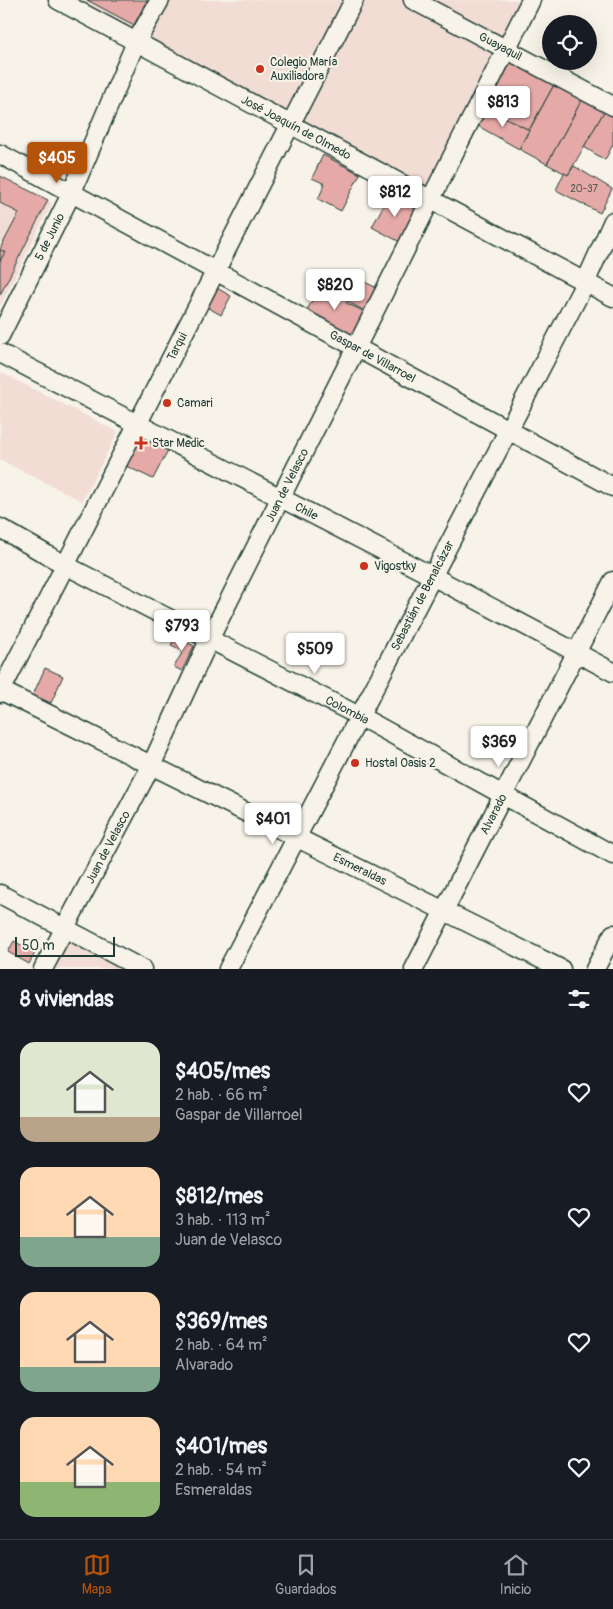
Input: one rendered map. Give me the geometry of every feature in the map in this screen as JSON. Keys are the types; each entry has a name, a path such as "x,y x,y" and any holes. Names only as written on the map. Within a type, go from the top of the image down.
{"street":[{"name":"José Joaquín de Olmedo","path":"58,0 613,297"},
{"name":"5 de Junio","path":"0,336 72,192 136,42 160,0"},
{"name":"Tarqui","path":"0,691 354,0"},
{"name":"Guayaquil","path":"413,0 613,106"},
{"name":"Juan de Velasco","path":"43,969 151,766 210,638 357,350 531,0"},
{"name":"Gaspar de Villarroel","path":"0,154 357,350 613,487"},
{"name":"Sebastián de Benalcázar","path":"228,969 585,283 613,221"},
{"name":"Chile","path":"0,353 432,576 613,672"},
{"name":"Colombia","path":"0,528 65,565 359,716 613,855"},
{"name":"Alvarado","path":"414,969 613,581"},
{"name":"Esmeraldas","path":"0,691 561,969"},
{"path":"0,894 142,969"},
{"path":"595,969 613,934"}],"shaded area":[{"path":"72,0 524,0 426,194"},
{"path":"0,177 52,203 0,306"},
{"path":"0,372 118,432 82,501 0,460"},
{"path":"67,936 128,969 50,969"}],"building":[{"path":"87,0 147,0 134,25"},
{"path":"512,59 555,83 529,130 487,108"},
{"path":"555,83 583,98 547,164 519,149"},
{"path":"583,98 605,110 568,175 547,164"},
{"path":"487,108 529,130 519,149 478,126"},
{"path":"605,110 613,115 613,144 605,160 584,147"},
{"path":"323,155 360,174 341,211 318,199 325,184 312,178"},
{"path":"574,166 612,189 600,213 556,190 564,173 568,175"},
{"path":"0,176 48,200 0,295 0,249 19,213 0,203"},
{"path":"389,195 418,210 400,242 372,227"},
{"path":"0,250 5,252 0,261"},
{"path":"352,276 377,288 365,311 348,302 353,294 345,290"},
{"path":"321,283 349,297 346,303 365,312 352,337 305,314"},
{"path":"215,287 231,296 221,315 205,306"},
{"path":"137,435 168,450 153,479 122,464"},
{"path":"176,637 194,646 182,671 174,667 183,651 171,645"},
{"path":"45,668 63,676 51,703 33,695"},
{"path":"14,941 35,953 29,964 8,952"}],"place":[{"name":"Colegio María Auxiliadora","path":"260,69"},
{"name":"Camari","path":"167,403"},
{"name":"Star Medic","path":"141,443"},
{"name":"Vigostky","path":"364,566"},
{"name":"Hostal Oasis 2","path":"355,763"}]}
